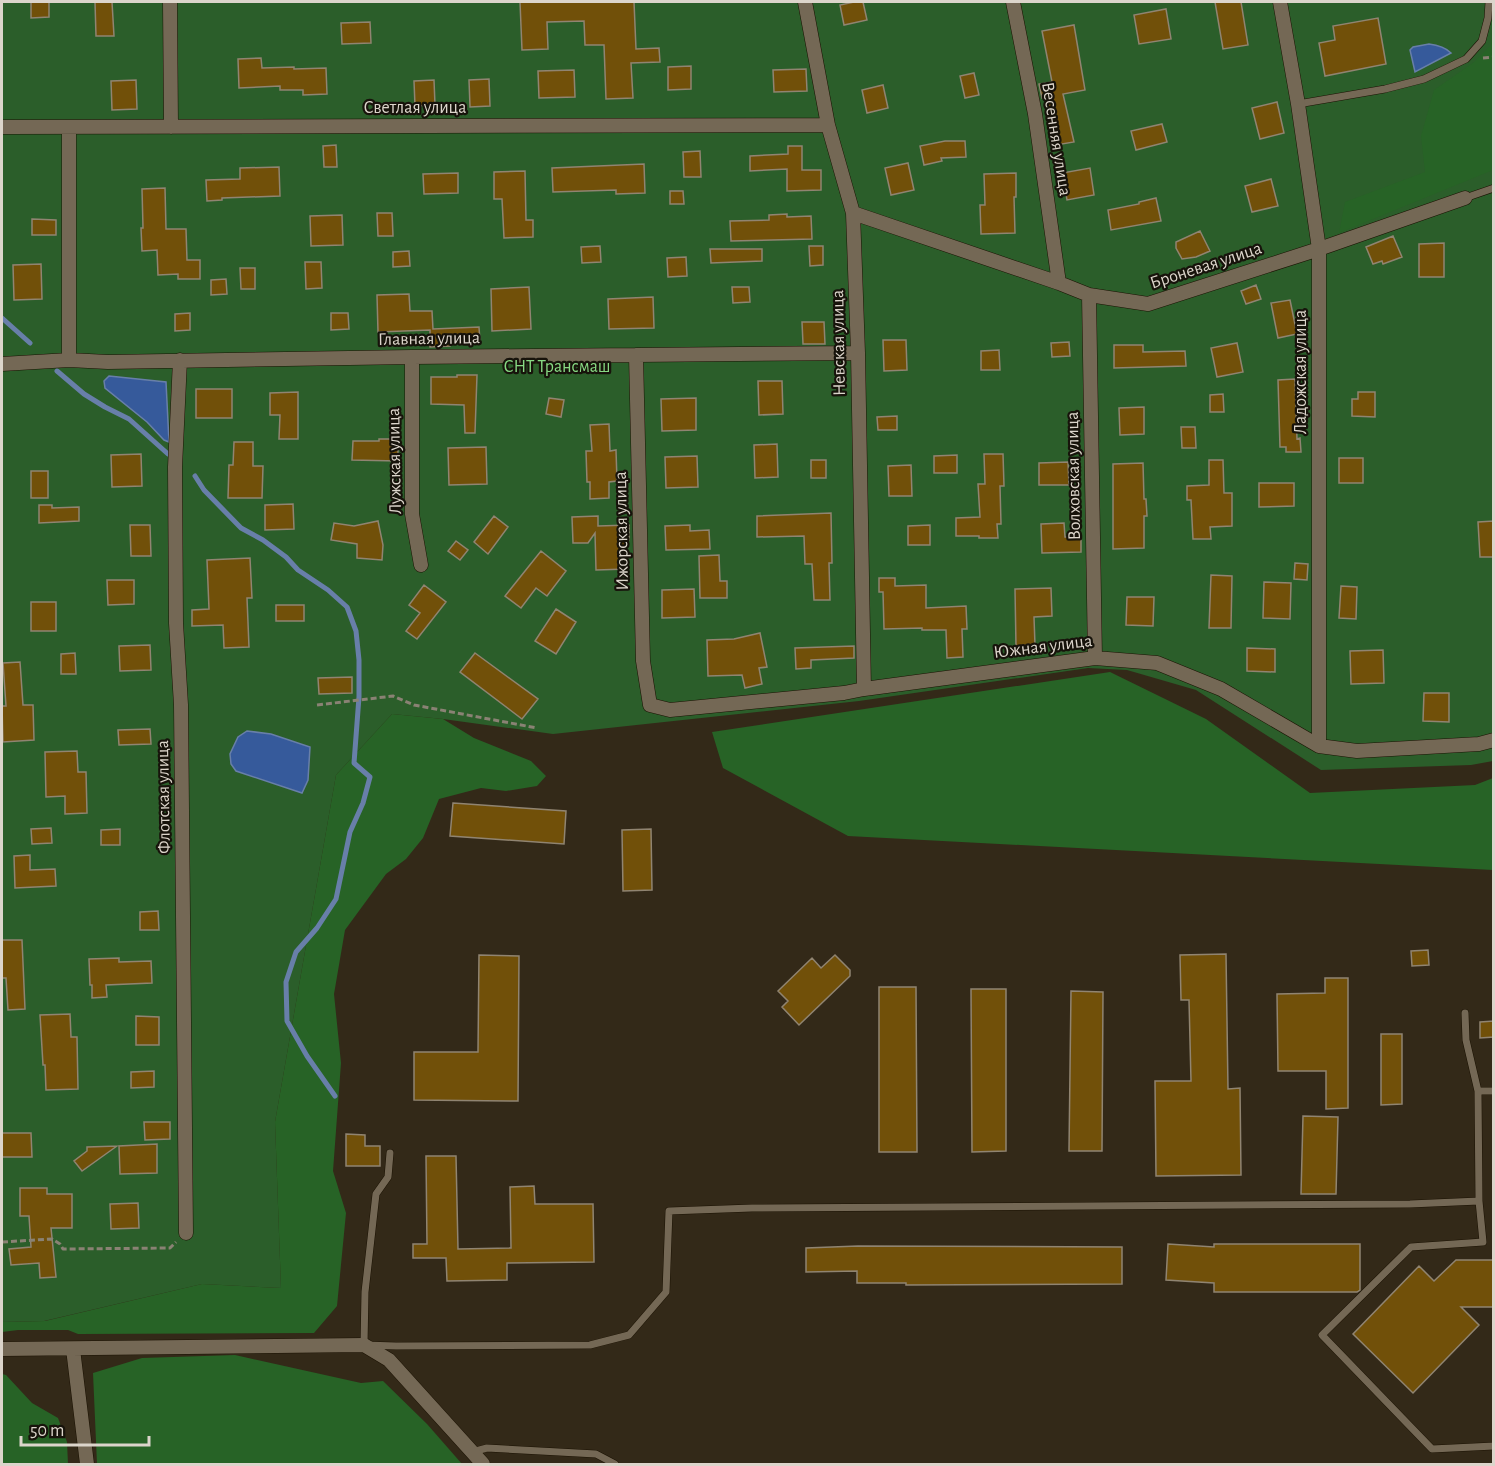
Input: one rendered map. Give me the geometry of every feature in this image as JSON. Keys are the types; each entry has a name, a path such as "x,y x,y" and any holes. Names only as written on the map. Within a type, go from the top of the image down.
{"street":[{"path":"170,2 171,127"},
{"name":"Невская улица","path":"805,2 828,125 853,213 864,689"},
{"name":"Весенняя улица","path":"1013,2 1035,114 1059,283"},
{"name":"Ладожская улица","path":"1280,2 1298,104 1319,249 1319,746"},
{"name":"Светлая улица","path":"2,127 828,125"},
{"path":"69,127 69,360"},
{"name":"Броневая улица","path":"853,213 1089,294 1148,304 1319,249 1465,198"},
{"name":"Волховская улица","path":"1089,294 1095,658"},
{"name":"Главная улица","path":"2,364 69,360 108,362 858,352"},
{"name":"Ижорская улица","path":"636,355 644,661 650,705"},
{"name":"Лужская улица","path":"412,357 412,514 421,565"},
{"name":"Флотская улица","path":"180,360 175,467 176,611 181,705 186,1233"},
{"name":"Южная улица","path":"650,705 670,710 844,693 1095,658 1157,663 1221,689 1319,746 1357,751 1479,744 1494,740"},
{"path":"2,1349 364,1345 389,1360 483,1464"},
{"path":"73,1348 87,1464"}],"lane":[{"path":"1298,104 1385,89 1424,79 1466,59 1482,42 1489,2"},
{"path":"1465,198 1494,188"},
{"path":"1465,1013 1466,1040 1478,1091 1479,1201 1483,1242 1411,1247 1322,1335 1432,1449 1494,1446"},
{"path":"1478,1091 1494,1091"},
{"path":"390,1154 388,1177 376,1194 365,1292 364,1345 590,1345 629,1335 666,1292 669,1211 764,1208 1410,1204 1479,1201"},
{"path":"472,1452 487,1448 596,1454 615,1464"}],"path":[{"path":"317,705 393,696 414,705 537,728"},
{"path":"2,1242 52,1239 63,1249 170,1248 186,1233"}],"green space":[{"name":"СНТ Трансмаш","path":"2,2 1493,2 1493,761 1471,765 1321,770 1196,690 1127,670 1088,668 859,701 553,734 392,714 336,775 275,1122 281,1288 202,1284 44,1321 2,1322"},
{"path":"1493,17 1493,170 1339,233 1345,202 1425,172 1421,136 1434,90 1474,62 1491,45"},
{"path":"1110,672 1206,719 1310,793 1475,785 1493,778 1493,870 848,836 723,768 712,732"},
{"path":"392,714 443,719 474,738 531,761 546,776 537,786 506,791 481,788 439,799 423,838 406,859 386,874 345,930 334,994 341,1063 333,1171 346,1213 337,1306 314,1333 78,1334 68,1330 2,1332 2,1322 45,1321 202,1284 281,1288 275,1122 336,775"},
{"path":"235,1355 361,1383 383,1381 427,1424 462,1464 97,1464 93,1373 142,1358"},
{"path":"2,1374 6,1375 32,1403 58,1418 67,1442 68,1464 2,1464"}],"water":[{"path":"1429,44 1446,49 1451,53 1415,72 1410,50 1413,47"},
{"path":"109,376 166,382 169,442 105,388 104,381"},
{"path":"247,731 271,734 310,747 308,780 302,793 236,771 231,764 230,754 238,737"}],"building":[{"path":"31,2 49,2 49,17 31,18"},
{"path":"95,2 112,2 114,36 96,36"},
{"path":"520,2 634,2 636,49 659,48 660,62 631,63 633,98 606,99 604,45 585,45 584,21 547,22 548,49 522,50"},
{"path":"863,2 867,20 844,25 840,5"},
{"path":"1215,2 1241,2 1248,45 1223,49"},
{"path":"1166,9 1171,39 1139,44 1134,15"},
{"path":"1378,18 1386,64 1325,76 1319,43 1335,40 1333,26"},
{"path":"370,22 371,43 342,44 341,23"},
{"path":"1074,25 1085,90 1063,94 1074,142 1056,145 1046,98 1042,98 1039,84 1052,82 1042,31"},
{"path":"261,58 262,68 326,68 327,94 303,95 303,90 280,90 280,86 239,88 238,59"},
{"path":"691,66 691,89 668,90 668,67"},
{"path":"806,69 807,91 774,92 773,70"},
{"path":"574,70 575,97 539,98 538,71"},
{"path":"974,73 979,95 965,98 960,76"},
{"path":"489,79 490,106 470,107 469,80"},
{"path":"136,80 137,109 112,110 111,81"},
{"path":"434,80 435,105 415,106 414,81"},
{"path":"883,85 888,108 867,113 862,90"},
{"path":"1277,102 1284,133 1260,139 1252,108"},
{"path":"1162,124 1167,142 1136,150 1131,131"},
{"path":"945,141 965,141 966,157 941,158 942,161 924,165 920,146"},
{"path":"336,145 337,167 324,167 323,146"},
{"path":"788,146 802,146 802,170 821,170 821,190 787,191 787,169 750,171 750,156 788,154"},
{"path":"700,151 701,177 684,177 683,152"},
{"path":"908,163 914,190 891,195 885,168"},
{"path":"644,164 645,193 616,194 616,190 553,192 552,168"},
{"path":"279,167 280,196 222,198 222,200 207,201 206,180 240,179 240,168"},
{"path":"1090,168 1094,195 1067,200 1062,173"},
{"path":"525,171 526,220 533,220 533,237 504,238 502,199 494,199 494,172"},
{"path":"458,173 458,193 424,194 423,174"},
{"path":"1016,173 1015,233 981,234 980,205 985,205 984,174"},
{"path":"1271,179 1278,206 1252,212 1245,186"},
{"path":"165,188 166,229 186,229 187,260 200,260 200,279 178,279 178,274 158,275 157,250 142,251 142,189"},
{"path":"670,191 683,191 684,204 670,204"},
{"path":"1156,198 1161,221 1111,230 1108,210"},
{"path":"377,213 392,213 393,236 378,236"},
{"path":"787,214 787,217 811,216 812,239 731,241 730,221 769,220 769,215"},
{"path":"342,215 343,245 311,246 310,216"},
{"path":"32,219 56,220 56,235 32,235"},
{"path":"1200,231 1210,251 1196,257 1182,259 1176,248 1176,242"},
{"path":"1393,236 1402,257 1383,264 1382,261 1373,264 1366,247"},
{"path":"1444,243 1444,277 1419,277 1419,244"},
{"path":"600,246 601,262 582,263 581,247"},
{"path":"809,246 823,246 823,265 810,266"},
{"path":"710,249 762,249 762,261 711,263"},
{"path":"409,251 410,266 393,267 393,252"},
{"path":"686,257 687,276 668,277 667,258"},
{"path":"305,262 321,262 322,288 306,289"},
{"path":"41,264 42,299 14,300 13,265"},
{"path":"240,268 255,268 255,289 241,289"},
{"path":"226,279 227,294 211,295 211,280"},
{"path":"1256,285 1261,299 1246,304 1241,291"},
{"path":"529,287 531,329 492,331 491,289"},
{"path":"732,287 749,287 750,302 733,303"},
{"path":"409,294 410,311 432,311 433,329 479,327 480,342 430,347 430,330 378,332 377,295"},
{"path":"653,297 654,328 609,329 608,299"},
{"path":"1290,300 1297,334 1278,338 1271,303"},
{"path":"190,313 190,330 175,331 175,314"},
{"path":"331,313 348,313 349,329 331,330"},
{"path":"802,322 824,322 825,344 803,344"},
{"path":"883,340 906,340 907,370 884,371"},
{"path":"1069,342 1070,356 1052,357 1051,343"},
{"path":"1237,343 1243,372 1217,377 1211,348"},
{"path":"1114,345 1143,345 1143,352 1185,351 1186,366 1114,368"},
{"path":"999,350 1000,370 981,370 981,351"},
{"path":"457,375 477,375 475,433 465,433 464,405 431,404 431,377 457,377"},
{"path":"1295,379 1297,439 1300,438 1301,452 1286,452 1286,447 1280,447 1278,380"},
{"path":"758,381 782,381 783,414 759,415"},
{"path":"196,389 232,389 232,418 196,418"},
{"path":"298,392 298,439 279,439 280,415 270,415 270,393"},
{"path":"1358,392 1375,392 1375,417 1352,416 1352,399 1358,399"},
{"path":"1223,394 1224,412 1210,412 1210,395"},
{"path":"549,398 564,400 561,417 546,414"},
{"path":"696,398 696,430 662,431 661,399"},
{"path":"1144,407 1144,434 1120,435 1119,408"},
{"path":"897,416 897,430 878,430 877,417"},
{"path":"609,424 610,451 616,450 617,481 609,482 609,498 590,499 586,451 592,451 590,425"},
{"path":"1181,427 1195,427 1196,448 1182,448"},
{"path":"379,439 398,439 398,461 352,460 353,441 379,441"},
{"path":"234,442 253,442 253,466 263,466 262,498 228,498 229,465 233,465"},
{"path":"777,444 778,477 755,478 754,445"},
{"path":"486,447 487,484 449,485 448,448"},
{"path":"141,454 142,486 112,487 111,455"},
{"path":"984,454 1003,454 1004,486 1000,486 1001,524 997,524 998,538 956,536 956,518 980,517 978,484 985,484"},
{"path":"957,455 957,473 934,473 934,456"},
{"path":"697,456 698,487 666,488 665,457"},
{"path":"1339,458 1363,458 1363,483 1339,483"},
{"path":"811,460 826,460 826,478 811,478"},
{"path":"1209,460 1223,460 1224,493 1232,493 1232,526 1210,527 1211,539 1193,539 1191,500 1187,500 1187,486 1209,485"},
{"path":"1068,462 1069,485 1039,485 1039,463"},
{"path":"1143,463 1147,516 1144,516 1144,548 1113,549 1113,464"},
{"path":"911,465 912,496 889,496 888,466"},
{"path":"31,471 48,471 48,498 31,498"},
{"path":"1259,483 1294,483 1294,506 1259,507"},
{"path":"293,504 294,529 265,530 265,505"},
{"path":"39,505 52,505 52,508 79,507 79,521 39,523"},
{"path":"831,513 830,600 814,600 812,564 805,564 804,536 757,537 757,516"},
{"path":"494,516 508,527 488,554 474,542"},
{"path":"598,516 598,526 629,525 629,540 626,540 627,569 596,570 595,533 588,543 573,543 572,517"},
{"path":"378,521 383,545 382,560 357,558 357,544 331,540 334,523 354,526"},
{"path":"1494,521 1494,557 1480,557 1478,522"},
{"path":"1064,523 1065,537 1081,537 1081,552 1042,553 1041,524"},
{"path":"130,525 150,525 151,556 131,556"},
{"path":"690,525 690,531 709,530 710,549 666,550 665,526"},
{"path":"930,525 930,545 908,545 908,526"},
{"path":"456,541 468,550 460,560 448,551"},
{"path":"541,551 566,571 547,596 536,588 521,608 505,596"},
{"path":"719,555 720,581 727,581 727,598 700,598 699,556"},
{"path":"250,558 252,598 247,598 249,647 224,648 223,625 192,626 192,610 209,609 207,560"},
{"path":"1295,563 1308,564 1307,580 1294,579"},
{"path":"1211,575 1232,576 1231,628 1209,628"},
{"path":"879,578 895,578 895,586 926,585 926,608 966,606 967,629 962,629 963,657 947,658 946,630 884,629 883,592 879,592"},
{"path":"107,580 134,580 134,604 108,605"},
{"path":"1264,582 1291,583 1290,619 1263,618"},
{"path":"424,585 446,602 417,639 406,631 420,613 409,605"},
{"path":"1341,586 1357,587 1356,619 1339,618"},
{"path":"1051,588 1052,616 1034,617 1035,645 1016,646 1015,589"},
{"path":"694,589 695,617 662,618 662,590"},
{"path":"1127,597 1154,597 1153,626 1126,625"},
{"path":"31,602 56,602 56,631 31,631"},
{"path":"276,605 304,605 304,621 276,621"},
{"path":"556,609 576,622 556,654 535,641"},
{"path":"760,633 767,667 759,668 762,684 745,688 742,675 708,676 707,640 734,639"},
{"path":"150,645 151,670 120,671 119,646"},
{"path":"854,646 854,658 811,660 811,668 796,669 795,648"},
{"path":"1247,648 1275,649 1275,672 1247,671"},
{"path":"1383,650 1384,683 1351,684 1350,651"},
{"path":"75,653 76,674 61,674 61,654"},
{"path":"475,653 538,699 522,719 460,672"},
{"path":"20,662 23,705 33,705 34,740 3,742 2,706 6,706 3,663"},
{"path":"352,677 352,693 319,694 318,678"},
{"path":"1424,693 1449,693 1449,722 1423,721"},
{"path":"150,729 151,744 119,745 118,730"},
{"path":"77,751 78,772 86,772 87,813 65,814 65,796 46,797 45,752"},
{"path":"453,803 566,811 564,844 450,836"},
{"path":"51,828 52,843 32,844 31,829"},
{"path":"120,829 120,845 101,845 101,830"},
{"path":"651,829 652,890 623,891 622,830"},
{"path":"30,855 30,870 55,869 56,886 15,888 14,856"},
{"path":"158,911 159,930 140,930 140,912"},
{"path":"2,940 22,940 25,1009 8,1010 6,978 2,978"},
{"path":"1428,950 1429,965 1412,966 1411,951"},
{"path":"1226,954 1228,1089 1240,1088 1241,1175 1156,1176 1155,1081 1191,1081 1189,1000 1181,1000 1180,955"},
{"path":"479,955 519,956 518,1101 414,1100 414,1052 478,1052"},
{"path":"835,955 850,970 850,976 799,1025 782,1007 788,1001 778,991 812,958 821,968"},
{"path":"119,958 119,962 151,961 152,983 106,985 107,997 92,998 89,959"},
{"path":"1325,978 1348,978 1348,1108 1326,1109 1326,1071 1278,1071 1277,994 1325,993"},
{"path":"879,987 916,987 917,1152 879,1152"},
{"path":"971,989 1006,989 1006,1151 972,1152"},
{"path":"1071,991 1103,992 1102,1151 1069,1151"},
{"path":"70,1014 71,1037 77,1037 78,1089 46,1090 40,1015"},
{"path":"136,1016 159,1017 159,1045 136,1045"},
{"path":"1494,1021 1494,1037 1480,1038 1480,1022"},
{"path":"1381,1034 1402,1034 1402,1104 1381,1105"},
{"path":"154,1071 154,1087 131,1088 131,1072"},
{"path":"1303,1116 1338,1117 1336,1194 1301,1194"},
{"path":"144,1122 170,1122 170,1139 145,1140"},
{"path":"2,1133 31,1133 32,1157 2,1157"},
{"path":"346,1134 365,1135 365,1146 380,1146 380,1166 346,1166"},
{"path":"157,1144 157,1173 120,1174 119,1146"},
{"path":"117,1146 82,1171 74,1161 87,1151 87,1147"},
{"path":"426,1156 456,1156 458,1249 511,1248 510,1187 534,1186 535,1204 593,1204 594,1262 507,1263 507,1280 447,1281 446,1258 413,1258 413,1244 427,1244"},
{"path":"20,1188 47,1188 47,1194 72,1194 72,1228 51,1228 56,1277 40,1278 39,1263 11,1265 9,1249 31,1247 29,1216 20,1216"},
{"path":"138,1203 139,1228 111,1229 110,1204"},
{"path":"1168,1244 1214,1247 1214,1244 1360,1244 1360,1290 1357,1292 1214,1292 1214,1283 1166,1280"},
{"path":"858,1246 1122,1247 1122,1284 906,1285 906,1283 857,1283 857,1271 806,1272 806,1248"},
{"path":"1456,1260 1494,1260 1494,1307 1461,1307 1479,1325 1413,1393 1353,1334 1419,1266 1434,1281"}],"waterway":[{"path":"2,318 30,343"},
{"path":"57,371 84,394 129,419 168,454"},
{"path":"195,476 204,490 241,528 263,540 286,557 298,570 328,590 347,607 356,631 359,697 354,763 370,777 363,803 350,832 336,899 317,928 296,952 286,982 287,1021 307,1056 335,1096"}]}
